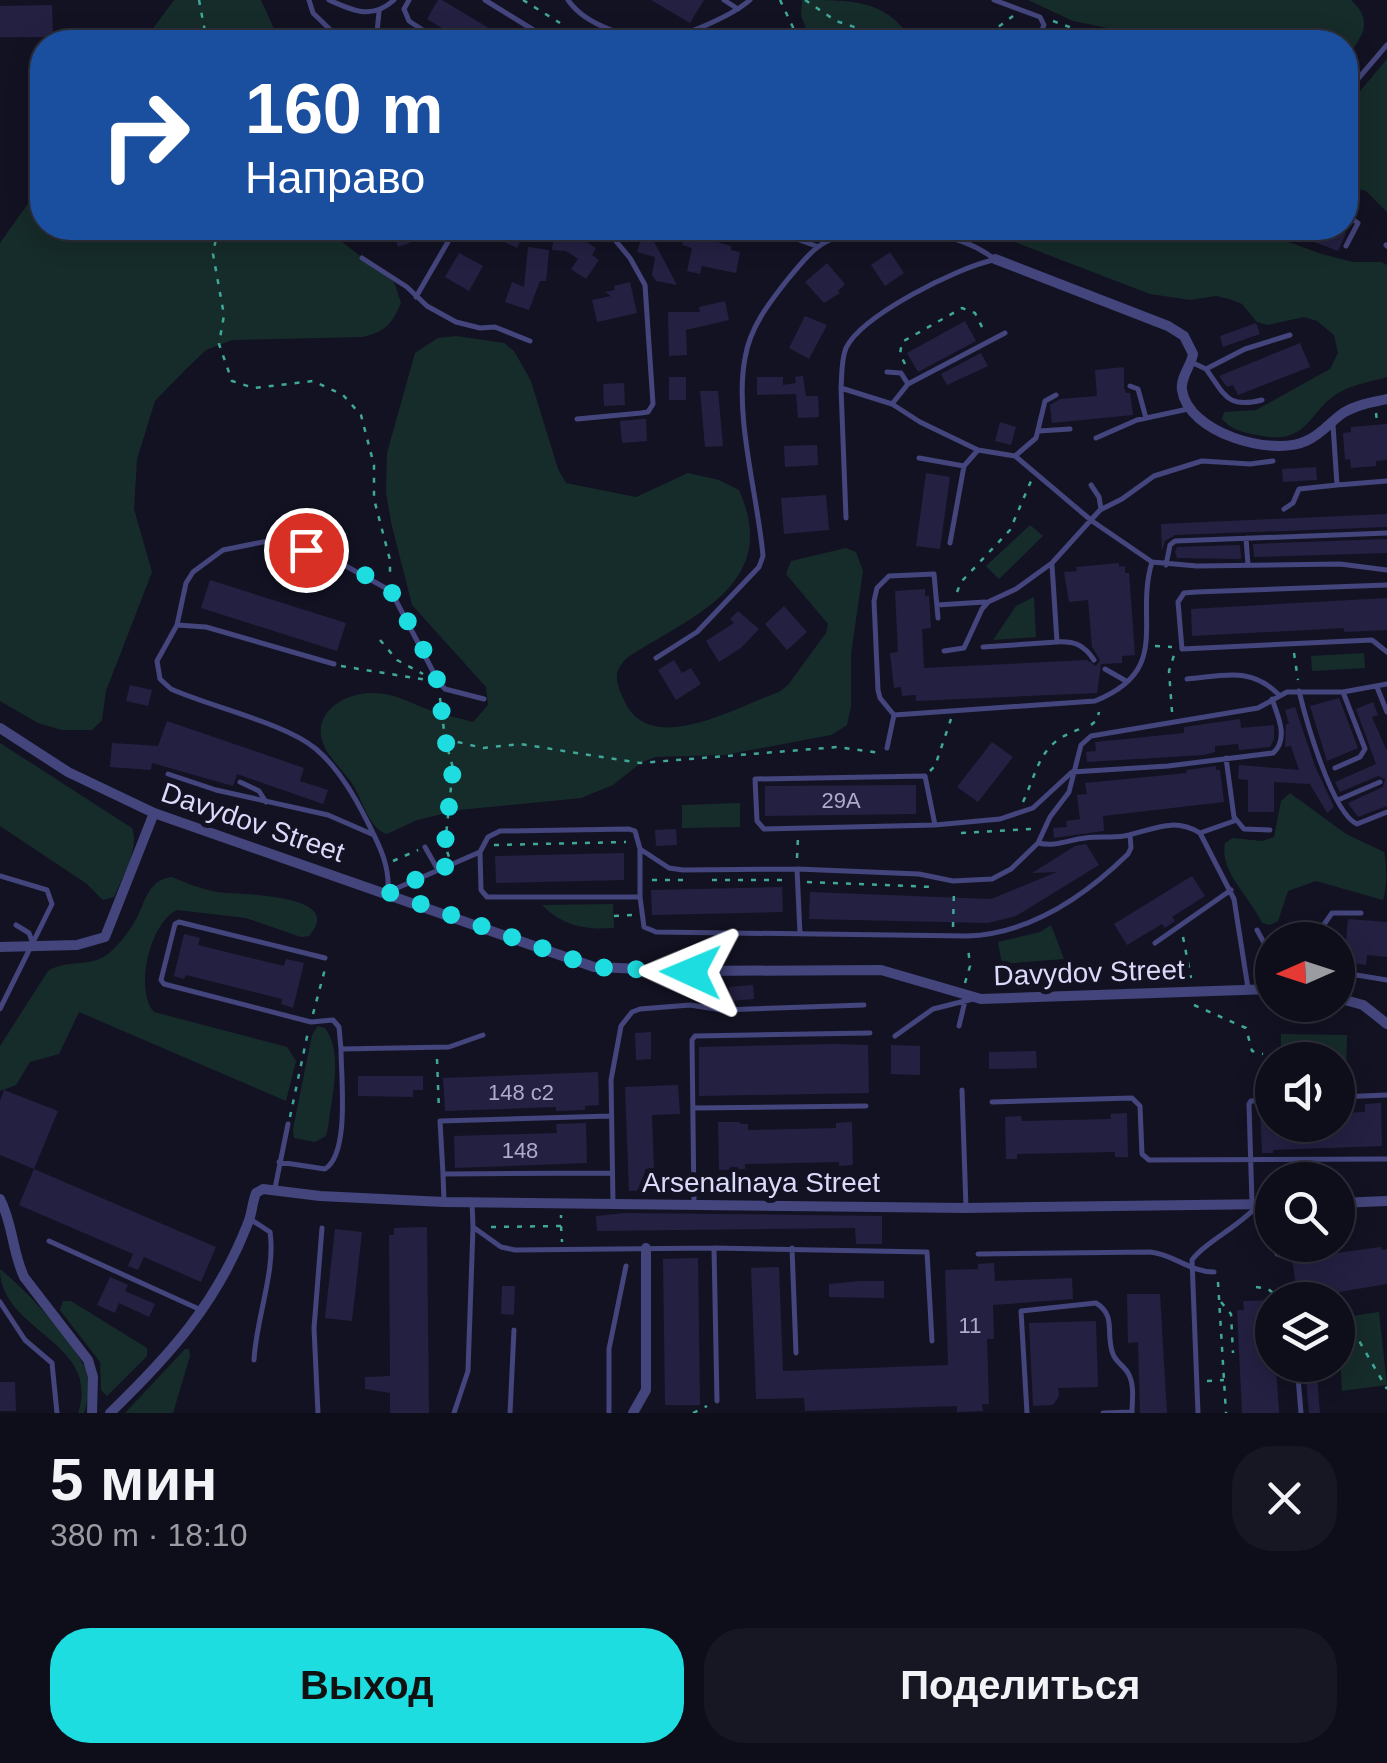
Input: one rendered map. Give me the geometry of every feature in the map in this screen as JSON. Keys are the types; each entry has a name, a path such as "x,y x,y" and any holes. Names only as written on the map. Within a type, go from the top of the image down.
{"street":[{"path":"996,260 1168,326 1188,342 1193,354 1182,388 1192,408 1224,434 1265,446 1286,446 1308,441 1358,406 1387,399"},
{"name":"Davydov Street","path":"0,728 68,772 154,813 594,967 691,972 881,970 962,997 981,999 1255,988"},
{"path":"0,948 76,945 105,937 154,813"},
{"path":"1355,1003 1387,1024"},
{"name":"Arsenalnaya Street","path":"250,1220 254,1197 263,1189 444,1202 966,1208 1255,1204"},
{"path":"0,1199 9,1216 17,1262 24,1277 88,1360 93,1377 92,1413"},
{"path":"1355,1202 1387,1201"},
{"path":"110,1413 204,1311 250,1220"},
{"path":"634,1413 646,1390 646,1248"}],"lane":[{"path":"309,0 312,13 330,30"},
{"path":"329,0 357,12 379,12 391,2"},
{"path":"409,0 404,9 409,22 422,30"},
{"path":"485,0 533,30"},
{"path":"568,0 575,10 614,30"},
{"path":"724,0 738,10"},
{"path":"690,30 738,10 750,0"},
{"path":"994,0 1040,17 1043,30"},
{"path":"377,30 379,12"},
{"path":"1358,79 1387,45"},
{"path":"416,298 449,240"},
{"path":"577,418 648,412 653,404 644,285 615,240"},
{"path":"799,240 816,246"},
{"path":"656,658 697,632 760,567 763,556 746,432 745,356 764,308 816,246 830,240"},
{"path":"962,240 996,260"},
{"path":"1346,246 1349,240"},
{"path":"362,258 456,322 480,328 495,326 530,341"},
{"path":"846,518 840,388 846,347 874,320 950,274 996,260"},
{"path":"892,404 911,382 1005,333"},
{"path":"1206,369 1290,335"},
{"path":"1192,362 1206,369 1234,403 1262,400"},
{"path":"887,372 897,371 911,382"},
{"path":"1130,386 1138,389 1146,418"},
{"path":"840,388 892,404 978,450 1015,456 1092,521 1152,562 1340,564 1387,570"},
{"path":"1015,456 1030,446 1039,432 1045,401 1056,395"},
{"path":"1096,438 1146,418 1192,408"},
{"path":"1333,422 1336,485"},
{"path":"1039,432 1070,429"},
{"path":"950,543 964,466 978,450"},
{"path":"919,458 964,466"},
{"path":"937,605 988,602 1016,589 1052,564 1101,509 1170,468 1202,461 1274,461"},
{"path":"1284,509 1299,489 1387,481"},
{"path":"1091,485 1099,496 1101,509"},
{"path":"1166,565 1174,541 1387,533"},
{"path":"1246,538 1248,564"},
{"path":"484,699 446,689 438,682 391,591 326,555 278,543 239,544 223,550 192,572 177,625 157,661 157,671 167,686 314,746 338,776 374,835 387,863 388,892 481,848 492,834 500,831 629,830 635,831 639,845 640,915 644,927 656,932 967,936 1004,932 1062,906 1128,854 1132,848 1130,835"},
{"path":"894,714 1095,700 1114,692 1144,660 1148,645 1146,580 1152,562"},
{"path":"1052,564 1057,642"},
{"path":"887,748 894,714 878,690 874,602 877,588 889,576 934,574 938,618"},
{"path":"1387,585 1184,594 1178,602 1180,648 1372,640 1387,652"},
{"path":"944,651 965,647 988,602"},
{"path":"177,625 206,627 334,664"},
{"path":"984,648 1076,643 1086,648 1094,660"},
{"path":"1104,669 1126,681"},
{"path":"935,826 925,776 755,778 759,825 768,829 935,826 1018,814 1034,808 1072,772 1278,750 1281,724 1275,697 1264,680 1249,675 1187,679"},
{"path":"639,845 669,868 683,870 797,869 919,874 978,882 1011,870 1038,842 1050,817 1070,792 1081,745 1092,736 1258,708 1275,697 1299,691 1343,692 1387,684"},
{"path":"1376,687 1387,712"},
{"path":"1299,691 1328,780 1347,819 1354,823 1387,812"},
{"path":"1335,768 1360,758 1364,752 1343,692"},
{"path":"1226,758 1235,820 1244,830 1270,830"},
{"path":"168,774 328,815 374,835"},
{"path":"240,782 259,791 266,802"},
{"path":"1338,800 1380,782"},
{"path":"1200,833 1235,820"},
{"path":"1038,842 1050,846 1176,824 1200,833 1231,889 1242,934 1248,988"},
{"path":"426,846 438,870"},
{"path":"481,848 482,890 490,898 640,897"},
{"path":"797,869 800,934"},
{"path":"0,876 47,890 52,904 0,1010"},
{"path":"1155,943 1231,889"},
{"path":"1326,922 1332,913 1362,913"},
{"path":"278,1162 325,1169 335,1161 341,1124 336,1022 311,1022 164,984 161,980 175,924 179,922 326,958"},
{"path":"16,925 29,933 34,947"},
{"path":"1355,975 1387,980"},
{"path":"895,1036 930,1010 962,997 959,1026"},
{"path":"613,1204 610,1116 614,1051 621,1026 632,1012 690,1005 722,1010 864,1005"},
{"path":"694,1204 695,1036 870,1033"},
{"path":"340,1049 436,1047 462,1044 484,1035"},
{"path":"962,1090 966,1208"},
{"path":"1355,1096 1387,1095"},
{"path":"992,1102 1132,1098 1140,1106 1144,1158 1387,1159"},
{"path":"1198,1413 1190,1267 1201,1249 1228,1234 1255,1204 1248,1104 1255,1101"},
{"path":"693,1108 866,1106"},
{"path":"444,1202 440,1121 610,1116"},
{"path":"275,1191 288,1124"},
{"path":"443,1174 613,1174"},
{"path":"454,1413 468,1371 472,1202"},
{"path":"250,1220 270,1232 272,1240 254,1360"},
{"path":"472,1227 507,1249 792,1248 927,1252 932,1341"},
{"path":"318,1413 314,1328 322,1228"},
{"path":"49,1241 204,1311"},
{"path":"714,1248 718,1401"},
{"path":"792,1248 796,1354"},
{"path":"978,1254 1150,1252 1162,1253 1196,1270 1214,1272"},
{"path":"609,1413 609,1349 626,1266"},
{"path":"0,1302 25,1340 52,1363 57,1413"},
{"path":"1027,1413 1021,1310 1096,1302 1104,1308 1110,1322 1112,1354 1130,1375 1133,1387 1132,1412 1103,1413"},
{"path":"510,1413 514,1330"},
{"path":"1298,1382 1301,1413"}],"path":[{"path":"199,0 205,30"},
{"path":"523,0 560,23"},
{"path":"780,0 794,30"},
{"path":"805,0 836,21 863,30"},
{"path":"993,30 1023,11"},
{"path":"1040,17 1079,30"},
{"path":"216,240 213,254 224,315 219,344 232,381 254,388 313,381 343,395 361,415 374,465 374,500 390,560 391,591"},
{"path":"911,382 900,354 902,342 962,308 975,312 990,341"},
{"path":"954,604 961,582 1010,530 1034,474"},
{"path":"380,640 398,660 438,682"},
{"path":"1293,643 1299,691"},
{"path":"1148,645 1180,648"},
{"path":"1173,720 1168,671 1172,654 1180,648"},
{"path":"334,664 438,682"},
{"path":"438,682 453,768 445,844 451,864"},
{"path":"1018,814 1034,775 1056,738 1097,720 1095,700"},
{"path":"925,776 935,766 953,712"},
{"path":"445,739 483,748 520,744 640,763 838,747 879,753 887,748"},
{"path":"1034,775 1056,790"},
{"path":"971,833 1032,828"},
{"path":"797,856 799,830"},
{"path":"481,848 639,845"},
{"path":"387,863 426,846"},
{"path":"953,922 954,888"},
{"path":"614,916 640,915"},
{"path":"1181,926 1193,992"},
{"path":"962,997 970,966 967,936"},
{"path":"288,1124 326,958"},
{"path":"1165,992 1246,1028 1255,1052"},
{"path":"436,1047 440,1121"},
{"path":"561,1203 562,1248"},
{"path":"472,1227 561,1226"},
{"path":"1214,1272 1218,1278 1226,1413"},
{"path":"1220,1302 1231,1314 1233,1353"},
{"path":"1355,1334 1387,1389"},
{"path":"1196,1382 1224,1380"},
{"path":"693,1413 718,1401"}],"green space":[{"path":"174,0 261,0 275,30 152,30"},
{"path":"802,0 854,2 880,10 905,30 807,30 801,15"},
{"path":"1028,0 1351,0 1364,22 1358,41 1358,30 1114,30 1073,21"},
{"path":"1387,59 1387,212 1366,191 1358,189 1358,94"},
{"path":"30,201 30,240 340,240 394,282 401,303 387,326 362,337 232,340 206,350 155,401 137,459 134,509 152,572 106,691 102,720 92,730 62,730 38,723 0,701 0,243"},
{"path":"1009,240 1283,240 1353,262 1381,262 1387,265 1387,377 1342,391 1288,436 1242,432 1222,419 1224,412 1256,410 1330,369 1338,353 1334,335 1317,321 1304,317 1268,325 1257,322 1242,304 1216,296 1190,300 1150,294"},
{"path":"456,336 504,343 514,351 531,381 558,469 566,483 636,497 688,473 719,480 739,490 749,522 749,550 740,573 703,610 623,662 617,681 635,716 652,725 694,724 779,692 788,685 826,633 828,624 786,574 791,561 846,548 856,552 863,571 851,654 847,725 831,735 724,755 656,757 642,762 613,785 581,798 460,810 417,820 387,834 381,831 325,748 321,726 330,709 358,694 378,693 473,722 488,705 486,687 412,605 386,492 387,453 415,353 438,338"},
{"path":"1030,525 1043,536 999,579 986,566"},
{"path":"1034,597 1036,637 993,640 1016,606"},
{"path":"1364,653 1365,668 1312,671 1311,656"},
{"path":"0,743 132,828 132,854 114,897 103,900 87,884 0,826"},
{"path":"1290,793 1346,834 1384,852 1383,900 1316,881 1288,891 1278,921 1261,922 1231,874 1224,854 1225,843 1233,838 1262,841 1274,837 1281,801"},
{"path":"740,803 740,827 682,828 682,805"},
{"path":"172,877 217,892 284,899 314,911 317,922 309,936 301,937 246,918 177,910 159,928 145,973 148,1002 154,1012 287,1047 296,1061 286,1101 79,1012 59,1054 30,1062 16,1085 0,1091 0,1046 48,971 108,954 132,927 152,888"},
{"path":"613,904 614,928 566,922 542,905"},
{"path":"1051,925 1064,959 1002,964 998,942 1040,932"},
{"path":"318,1026 325,1028 331,1038 335,1076 326,1136 315,1142 294,1138 293,1129 312,1035"},
{"path":"1281,1034 1347,1035 1347,1042 1281,1042"},
{"path":"0,1269 46,1314 77,1354 88,1384 84,1413 78,1413 82,1389 76,1369 64,1352 16,1308 4,1290"},
{"path":"63,1301 71,1301 147,1348 147,1356 107,1396 101,1390 100,1362 60,1310"},
{"path":"1379,1312 1387,1385 1342,1391 1342,1382 1355,1382 1355,1316"},
{"path":"189,1349 190,1356 173,1413 125,1413"}],"building":[{"path":"438,0 442,0 492,30 445,30 427,19"},
{"path":"651,0 704,0 690,23"},
{"path":"52,5 53,30 30,30 30,37 0,37 0,6"},
{"path":"395,240 415,240 415,241 398,247"},
{"path":"500,240 521,240 517,248"},
{"path":"553,240 584,240 596,248 592,255 599,260 586,279 571,269 578,259 566,251 552,250"},
{"path":"641,240 653,240 677,285 656,281 652,275 655,257 637,252"},
{"path":"684,240 710,240 731,246 731,250 740,252 736,273 702,266 700,274 687,271 692,248 682,245"},
{"path":"1315,240 1343,240 1338,251"},
{"path":"528,247 549,250 546,281 540,281 529,310 505,302 512,282 524,287"},
{"path":"890,252 904,273 885,286 871,265"},
{"path":"459,253 483,266 469,291 445,277"},
{"path":"827,263 845,284 840,293 824,303 805,282"},
{"path":"630,282 637,313 597,322 592,300 611,296 605,292"},
{"path":"725,301 729,320 686,330 687,355 669,356 668,312 700,312 699,307"},
{"path":"805,316 827,325 809,359 789,348"},
{"path":"965,321 976,341 918,372 907,353"},
{"path":"1256,323 1260,334 1223,347 1220,336"},
{"path":"1300,343 1310,367 1238,395 1233,385 1227,387 1219,376"},
{"path":"981,353 988,366 947,385 941,374"},
{"path":"1124,367 1124,388 1130,393 1133,415 1052,423 1050,405 1060,399 1097,396 1095,370"},
{"path":"803,376 806,396 818,396 819,417 798,418 796,394 757,395 757,377 783,377 783,385 796,383 795,377"},
{"path":"669,377 686,377 686,400 669,400"},
{"path":"624,383 625,405 604,406 603,384"},
{"path":"700,391 718,391 723,446 705,447"},
{"path":"646,419 647,441 622,443 620,421"},
{"path":"1000,422 1016,427 1011,445 995,441"},
{"path":"1387,424 1387,460 1376,461 1376,466 1351,468 1350,459 1345,460 1343,433 1351,432 1351,427"},
{"path":"817,445 818,465 785,467 784,446"},
{"path":"1316,467 1317,480 1283,482 1282,469"},
{"path":"926,473 950,477 940,549 916,546"},
{"path":"826,495 829,530 784,534 781,498"},
{"path":"1387,514 1387,527 1175,535 1165,541 1162,551 1161,524"},
{"path":"1387,539 1387,553 1254,557 1253,544"},
{"path":"1240,545 1241,559 1177,558 1175,552 1177,547"},
{"path":"1119,563 1129,573 1135,655 1122,656 1122,663 1101,664 1097,693 916,701 916,695 902,696 901,687 894,688 890,653 898,652 895,591 925,589 925,596 929,596 931,628 922,629 924,668 1087,660 1096,666 1100,660 1092,647 1088,600 1069,602 1064,572"},
{"path":"210,580 346,623 337,651 201,608"},
{"path":"1387,598 1387,630 1344,632 1344,628 1192,636 1191,609"},
{"path":"784,606 807,632 787,650 765,624"},
{"path":"738,611 759,629 741,648 719,662 706,641 734,623 730,619"},
{"path":"674,660 682,673 691,668 701,684 676,700 658,670"},
{"path":"130,685 152,690 148,706 126,701"},
{"path":"1339,698 1358,748 1327,761 1310,706"},
{"path":"1373,702 1378,715 1372,717 1387,751 1387,806 1358,817 1348,803 1383,787 1385,779 1378,776 1340,792 1335,782 1376,764 1356,709"},
{"path":"1295,707 1334,807 1327,813 1310,784 1274,782 1274,812 1248,812 1248,780 1238,779 1239,765 1299,770 1291,746 1285,747 1289,724 1285,710"},
{"path":"1240,719 1241,728 1274,725 1270,747 1239,750 1238,744 1215,746 1215,752 1203,755 1087,762 1086,752 1096,751 1095,742 1184,733 1184,727"},
{"path":"167,721 304,768 300,781 328,790 323,804 237,774 233,786 152,763 151,770 110,767 112,743 158,746"},
{"path":"992,742 1013,757 978,802 957,787"},
{"path":"1216,766 1220,770 1224,802 1103,816 1104,831 1054,838 1053,828 1067,827 1066,821 1080,819 1077,795 1087,794 1085,783 1187,773 1186,770"},
{"path":"916,785 916,814 765,816 765,786"},
{"path":"676,829 677,845 656,846 655,830"},
{"path":"1086,844 1099,865 1016,916 988,923 809,919 810,892 991,899 1057,872 1032,873 1075,846"},
{"path":"624,853 624,880 496,883 495,856"},
{"path":"1192,876 1205,896 1172,917 1175,921 1165,928 1162,924 1127,945 1114,924"},
{"path":"782,887 783,912 652,915 651,890"},
{"path":"1348,919 1387,922 1387,957 1367,955 1366,965 1355,964 1355,922"},
{"path":"184,934 200,938 198,945 284,966 286,959 304,963 293,1008 281,1004 282,999 186,975 184,979 174,976"},
{"path":"753,985 754,999 730,1001 729,987"},
{"path":"651,1032 651,1059 636,1060 635,1033"},
{"path":"868,1045 869,1093 699,1096 699,1047"},
{"path":"891,1045 920,1046 920,1075 891,1074"},
{"path":"1036,1051 1037,1068 989,1069 989,1052"},
{"path":"598,1072 599,1105 585,1106 585,1110 556,1111 556,1107 445,1111 443,1078"},
{"path":"358,1076 423,1076 423,1090 413,1090 413,1097 358,1096"},
{"path":"678,1085 680,1114 652,1115 654,1169 645,1169 646,1190 629,1191 625,1087"},
{"path":"4,1090 58,1111 34,1169 0,1155 0,1101"},
{"path":"1381,1103 1382,1146 1262,1153 1262,1142 1355,1142 1355,1112 1365,1112 1365,1104"},
{"path":"1127,1113 1128,1157 1115,1157 1115,1152 1017,1154 1017,1159 1006,1159 1005,1117 1021,1116 1022,1121 1111,1119 1110,1114"},
{"path":"718,1122 748,1124 748,1130 836,1128 836,1123 852,1122 853,1165 745,1164 745,1169 719,1170"},
{"path":"586,1123 587,1163 455,1168 454,1136 557,1133 556,1124"},
{"path":"34,1169 216,1247 201,1282 144,1257 138,1270 128,1266 133,1254 19,1205"},
{"path":"596,1216 882,1216 882,1244 856,1244 855,1228 597,1231"},
{"path":"427,1227 429,1413 390,1413 390,1393 365,1389 365,1377 390,1376 389,1235 394,1235 394,1228"},
{"path":"335,1229 362,1232 352,1321 325,1318"},
{"path":"1387,1249 1387,1284 1355,1289 1355,1282 1295,1282 1292,1262 1355,1262 1355,1251"},
{"path":"698,1258 700,1405 665,1405 663,1259"},
{"path":"994,1263 995,1281 1072,1278 1073,1299 993,1305 994,1339 987,1339 989,1404 982,1404 983,1411 957,1412 957,1406 805,1411 804,1398 756,1399 751,1268 779,1267 783,1371 948,1365 945,1270 978,1269 978,1264"},
{"path":"110,1277 128,1285 125,1291 155,1304 149,1317 119,1303 115,1313 97,1305"},
{"path":"884,1281 884,1298 829,1297 829,1284"},
{"path":"502,1286 515,1286 514,1315 501,1314"},
{"path":"1127,1294 1160,1294 1167,1413 1140,1413 1138,1342 1128,1343"},
{"path":"1243,1301 1255,1301 1255,1382 1277,1382 1279,1413 1242,1413 1237,1310 1244,1310"},
{"path":"1096,1321 1098,1387 1058,1388 1059,1396 1053,1405 1033,1406 1029,1323"},
{"path":"0,1382 15,1382 16,1411 0,1411"},
{"path":"1306,1382 1317,1382 1320,1413 1309,1413"}],"route":[{"path":"306,550 349,565 391,591 438,682 453,768 445,844 451,864 388,892 594,967 691,972"}]}
